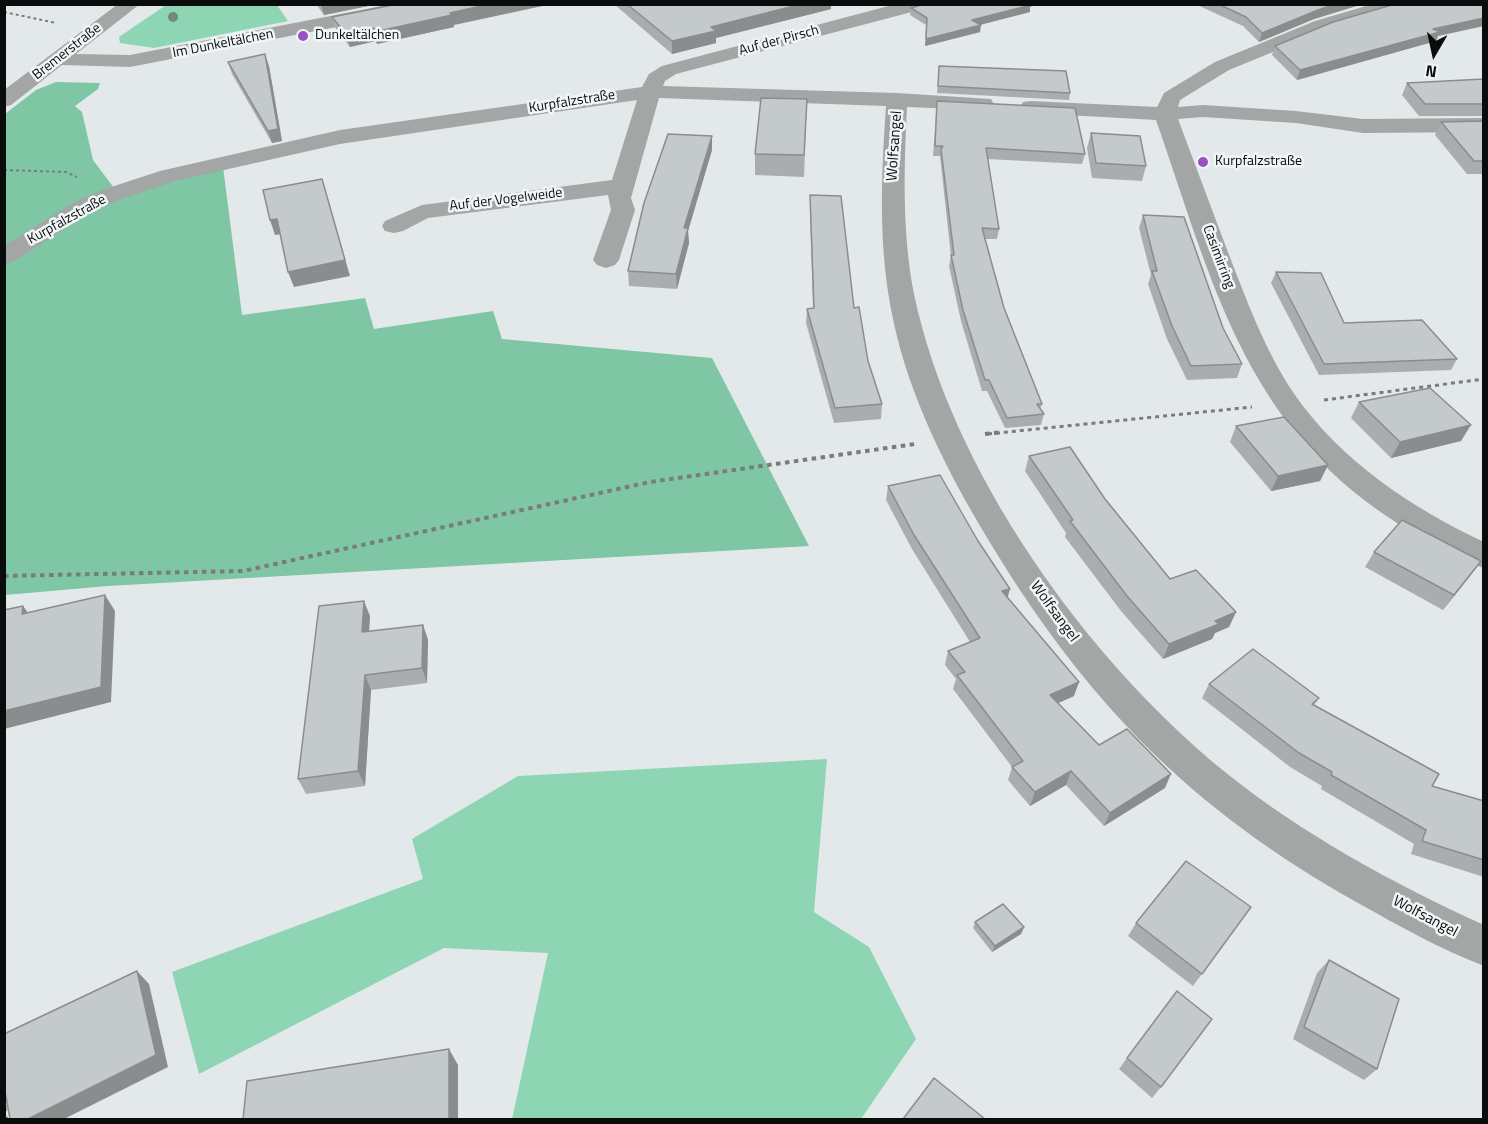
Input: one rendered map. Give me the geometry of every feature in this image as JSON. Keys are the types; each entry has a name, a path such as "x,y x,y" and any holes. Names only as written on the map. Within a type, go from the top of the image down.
{"street":[{"name":"Bremerstraße","path":"4,101 56,59 131,4"},
{"name":"Im Dunkeltälchen","path":"56,59 130,61 424,4"},
{"name":"Auf der Pirsch","path":"650,92 656,78 669,70 920,4"},
{"path":"1165,114 1171,97 1222,66 1322,25 1395,4"},
{"name":"Kurpfalzstraße","path":"4,257 81,208 110,195 168,176 340,137 650,92 897,99 1165,114 1205,128 1268,133 1307,133 1363,126 1484,125"},
{"path":"606,260 622,210 619,198 622,186 650,92"},
{"name":"Wolfsangel","path":"897,99 892,182 894,234 901,293 930,396 950,439 1007,544 1076,644 1128,704 1190,763 1251,814 1341,871 1443,929 1484,946"},
{"name":"Casimirring","path":"1165,114 1241,320 1268,375 1288,404 1352,474 1387,502 1422,524 1484,556"},
{"name":"Auf der Vogelweide","path":"394,226 422,212 622,186"}],"path":[{"path":"4,12 65,25"},
{"path":"4,170 66,172 86,182"},
{"path":"1326,400 1484,379"},
{"path":"993,432 1231,409"},
{"path":"4,576 243,571 403,534 650,482 950,439"},
{"path":"4,1105 6,1119"}],"green space":[{"path":"166,5 277,5 288,21 154,48 120,43 119,37"},
{"path":"56,82 100,83 98,89 75,106 82,112 93,160 114,188 222,159 242,315 365,298 374,329 493,311 502,339 712,358 809,546 108,586 5,595 5,114 36,90"},
{"path":"827,759 814,912 869,947 916,1039 861,1119 512,1119 548,953 444,948 199,1074 172,972 423,879 412,839 518,776"}],"building":[{"path":"398,4 490,4 374,32 374,28 346,34 332,17"},
{"path":"627,4 802,4 711,27 716,31 672,41"},
{"path":"924,4 1031,5 972,20 981,25 926,39 927,18 911,8"},
{"path":"1218,4 1336,4 1262,33 1246,17"},
{"path":"1395,4 1484,4 1484,18 1433,29 1440,32 1300,70 1275,46 1333,22"},
{"path":"265,54 278,129 268,131 228,62"},
{"path":"939,66 1066,71 1070,93 938,86"},
{"path":"1484,79 1484,104 1425,104 1407,83"},
{"path":"761,98 807,99 804,155 755,154"},
{"path":"937,101 1075,108 1085,154 986,148 999,229 982,228 1004,308 1042,404 1037,404 1044,414 1007,418 989,380 985,380 963,310 951,255 954,255 941,149 943,146 935,146"},
{"path":"1484,121 1484,161 1474,161 1441,122"},
{"path":"1091,133 1140,136 1146,166 1096,163"},
{"path":"668,134 712,136 684,228 688,228 676,274 628,271 644,203"},
{"path":"322,179 345,260 288,272 277,219 270,220 263,190"},
{"path":"810,195 841,196 854,308 859,307 868,361 882,404 835,408 807,309 814,308"},
{"path":"1143,215 1184,217 1223,328 1242,364 1191,366 1172,326 1152,271 1157,271"},
{"path":"1276,272 1321,273 1344,323 1422,320 1457,359 1324,364"},
{"path":"1430,388 1471,425 1400,442 1359,402"},
{"path":"1284,417 1328,465 1278,476 1236,426"},
{"path":"1070,447 1105,499 1170,579 1196,570 1236,612 1215,621 1219,624 1169,644 1127,596 1070,521 1073,520 1029,456"},
{"path":"940,475 978,541 1010,589 1002,591 1079,682 1050,695 1099,745 1127,729 1171,774 1110,813 1071,771 1035,792 1012,767 1023,761 957,675 965,672 948,651 980,638 914,535 888,486"},
{"path":"1402,520 1481,561 1454,595 1374,552"},
{"path":"105,595 101,687 4,711 4,610 23,606 22,614"},
{"path":"364,601 362,632 423,625 422,668 365,675 358,771 298,779 319,606"},
{"path":"1253,649 1319,698 1312,704 1439,774 1432,786 1484,801 1484,860 1422,841 1426,830 1331,775 1332,772 1299,753 1209,684"},
{"path":"1186,861 1251,907 1202,974 1136,923"},
{"path":"1003,904 1024,927 995,946 975,922"},
{"path":"1329,960 1399,999 1377,1069 1304,1027"},
{"path":"137,971 156,1055 28,1119 10,1119 4,1086 4,1034"},
{"path":"1177,991 1212,1019 1161,1087 1127,1058"},
{"path":"449,1049 449,1119 243,1119 247,1081"},
{"path":"934,1078 985,1119 903,1119"}],"place":[{"name":"Dunkeltälchen","path":"303,36"},
{"name":"Kurpfalzstraße","path":"1203,162"}]}
